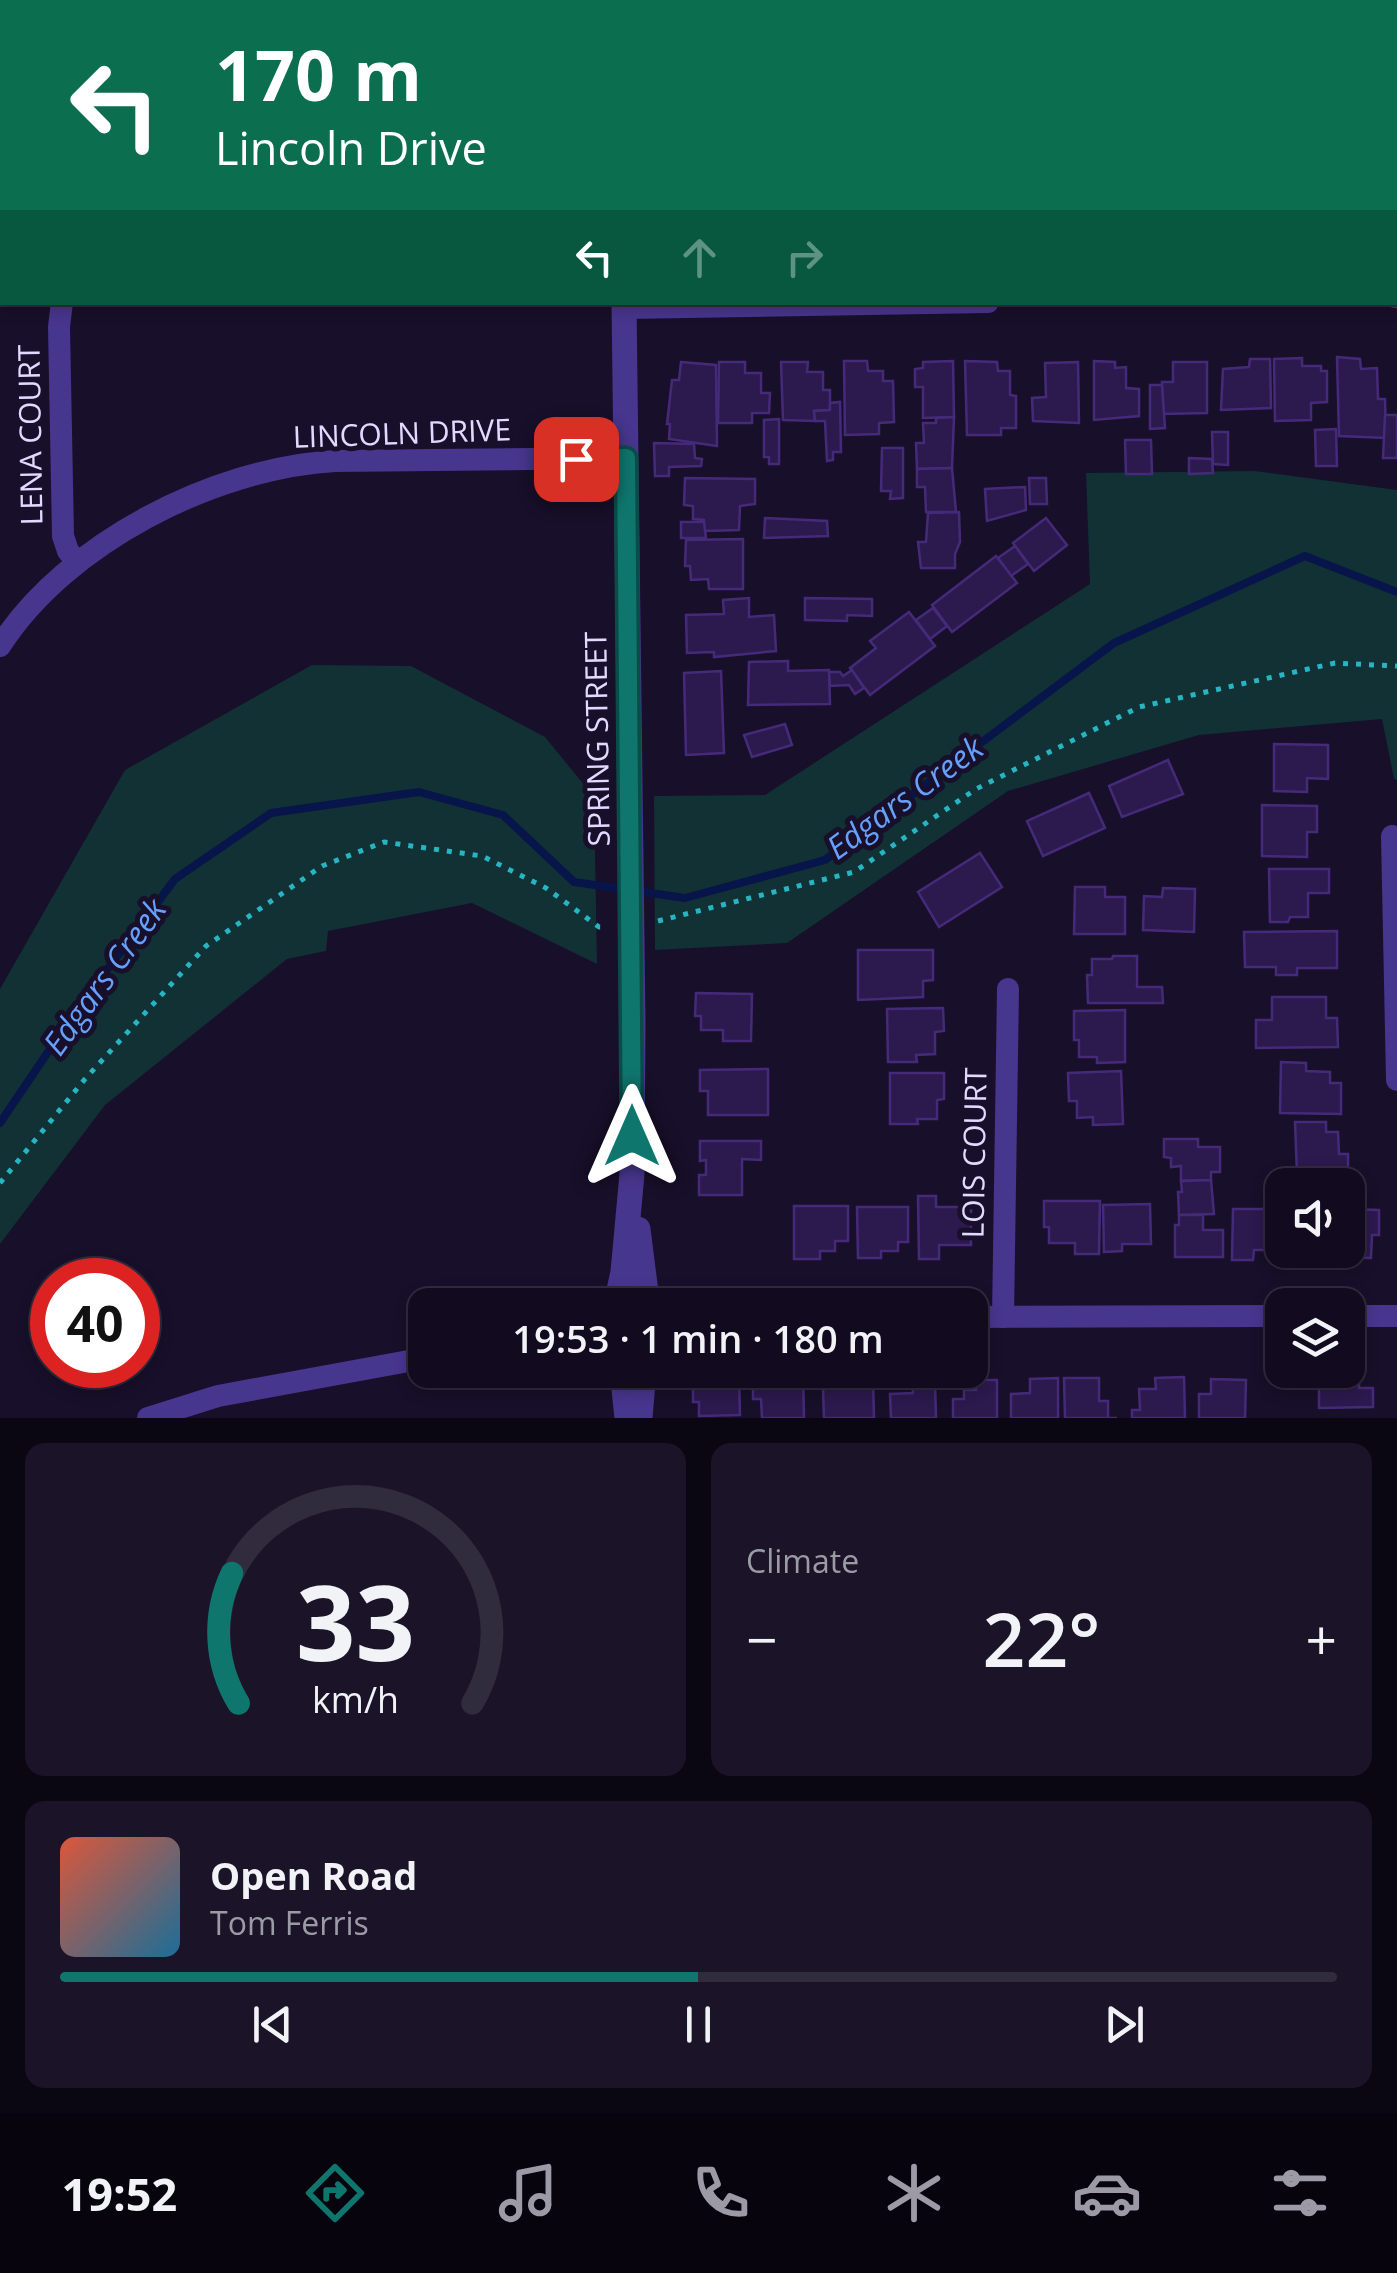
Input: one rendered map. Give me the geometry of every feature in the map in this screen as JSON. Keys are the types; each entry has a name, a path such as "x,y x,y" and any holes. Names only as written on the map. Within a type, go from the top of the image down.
{"street":[{"name":"LENA COURT","path":"62,305 63,536 77,562"},
{"name":"SPRING STREET","path":"619,1288 632,1174 633,925 624,305"},
{"name":"LINCOLN DRIVE","path":"0,646 39,596 77,562 139,522 261,472 295,464 626,458"},
{"path":"1392,836 1397,1080"},
{"name":"LOIS COURT","path":"1003,1316 1008,990"},
{"name":"SPRING STREET","path":"632,1174 650,1288"},
{"path":"988,1316 1265,1316"},
{"path":"1365,1316 1397,1316"},
{"path":"148,1418 218,1396 408,1361"},
{"path":"624,1388 627,1418"},
{"path":"640,1418 642,1388"}],"path":[{"path":"0,1183 85,1079 206,946 322,866 384,842 482,856 546,888 599,927 655,923 661,918 854,872 976,790 1138,707 1334,663 1397,666"}],"green space":[{"path":"1255,471 1397,490 1397,780 1382,719 1199,735 1008,791 787,943 655,950 654,796 765,795 1090,584 1086,473"},
{"path":"312,665 411,666 545,737 594,797 597,964 472,903 328,931 326,951 287,959 105,1105 0,1244 0,989 125,770"}],"building":[{"path":"1337,357 1360,359 1361,369 1377,368 1378,399 1385,399 1386,438 1339,436"},
{"path":"1302,358 1302,366 1321,366 1321,371 1327,371 1327,402 1311,403 1311,420 1275,421 1274,359"},
{"path":"1250,359 1270,359 1271,408 1221,410 1223,369 1249,367"},
{"path":"844,361 867,361 868,371 883,371 883,381 893,381 894,422 879,423 879,434 845,435"},
{"path":"953,361 954,417 923,418 923,387 915,387 915,369 923,368 923,362"},
{"path":"965,361 997,362 998,371 1010,371 1010,395 1016,396 1016,428 1001,428 1001,435 967,435"},
{"path":"1094,361 1115,362 1115,368 1126,367 1126,388 1139,389 1139,416 1094,420"},
{"path":"681,362 716,365 717,446 669,439 672,380 679,380"},
{"path":"719,362 745,362 745,373 761,373 761,393 770,393 769,413 752,413 752,423 718,423"},
{"path":"781,362 808,362 807,372 823,372 823,390 830,390 830,410 814,411 815,421 783,420"},
{"path":"1078,362 1079,423 1033,421 1032,398 1046,397 1045,363"},
{"path":"1173,362 1207,362 1207,413 1162,414 1162,382 1173,382"},
{"path":"1150,385 1162,385 1165,428 1150,429"},
{"path":"840,402 841,452 833,452 833,460 827,461 825,421 815,421 814,411 830,410 830,403"},
{"path":"1385,415 1397,415 1397,458 1383,458"},
{"path":"954,417 952,468 917,469 916,443 924,443 923,423"},
{"path":"779,419 779,464 769,464 769,457 764,457 764,420"},
{"path":"1336,429 1337,466 1316,466 1315,430"},
{"path":"1212,432 1228,432 1228,465 1213,464"},
{"path":"1125,440 1151,440 1152,474 1126,474"},
{"path":"654,443 694,444 695,458 702,459 701,466 669,467 669,476 655,476"},
{"path":"882,448 903,448 903,498 890,499 891,491 881,491"},
{"path":"1189,458 1212,459 1213,473 1189,474"},
{"path":"952,468 956,512 926,512 925,487 917,487 917,469"},
{"path":"685,478 755,479 755,504 740,506 739,530 704,531 704,520 693,519 693,506 684,505"},
{"path":"1029,478 1046,478 1047,504 1030,504"},
{"path":"1025,487 1026,510 987,521 985,489"},
{"path":"959,512 960,542 955,568 921,568 918,542 926,542 928,513"},
{"path":"765,518 827,521 828,536 764,538"},
{"path":"1046,518 1067,545 1034,571 1013,543"},
{"path":"681,522 704,522 706,538 681,538"},
{"path":"743,539 743,589 709,589 708,579 691,580 690,566 685,566 686,540"},
{"path":"1015,546 1028,564 1011,576 998,558"},
{"path":"996,556 1017,583 952,632 932,605"},
{"path":"749,598 749,617 774,615 776,651 714,657 714,652 687,653 686,615 724,614 723,600"},
{"path":"805,598 872,599 872,616 847,615 847,621 805,620"},
{"path":"933,608 947,626 930,639 916,620"},
{"path":"909,612 935,646 870,695 850,668 876,648 870,641"},
{"path":"788,661 788,671 829,670 830,704 748,705 749,662"},
{"path":"852,670 864,688 855,694 849,685 830,686 829,672 840,672 843,676"},
{"path":"721,671 724,753 686,755 684,673"},
{"path":"785,724 792,745 752,757 744,735"},
{"path":"1274,744 1328,745 1328,779 1307,778 1307,792 1274,791"},
{"path":"1168,760 1183,794 1122,817 1109,786"},
{"path":"1089,793 1105,828 1043,856 1027,821"},
{"path":"1262,805 1317,806 1317,832 1307,832 1307,857 1262,856"},
{"path":"980,853 1002,887 939,927 918,892"},
{"path":"1269,869 1329,869 1329,893 1308,893 1308,917 1270,922"},
{"path":"1075,887 1105,887 1105,897 1125,897 1125,934 1074,934"},
{"path":"1163,888 1195,889 1194,932 1143,930 1144,896 1162,897"},
{"path":"1337,931 1337,968 1297,968 1297,975 1276,975 1276,967 1245,967 1244,932"},
{"path":"858,950 933,950 933,980 923,981 923,997 858,1000"},
{"path":"1137,956 1137,987 1162,987 1163,1003 1088,1003 1087,975 1092,975 1092,959"},
{"path":"696,993 752,994 751,1041 723,1041 723,1030 701,1030 701,1016 695,1016"},
{"path":"1272,997 1326,997 1326,1018 1337,1018 1338,1047 1256,1048 1256,1020 1272,1020"},
{"path":"943,1008 944,1031 935,1032 935,1054 916,1055 917,1062 888,1062 887,1009"},
{"path":"1125,1010 1125,1062 1097,1063 1097,1057 1079,1057 1079,1040 1074,1040 1074,1011"},
{"path":"1281,1062 1306,1063 1306,1071 1330,1072 1330,1083 1341,1083 1341,1114 1280,1113"},
{"path":"768,1069 768,1115 708,1115 708,1091 700,1091 700,1070"},
{"path":"1121,1071 1123,1124 1093,1125 1093,1117 1077,1118 1077,1101 1069,1101 1068,1073"},
{"path":"890,1073 944,1073 944,1099 937,1100 937,1119 890,1124"},
{"path":"1295,1122 1326,1122 1326,1132 1338,1132 1339,1154 1348,1154 1348,1168 1297,1168"},
{"path":"1164,1139 1198,1139 1198,1147 1220,1147 1220,1172 1211,1172 1211,1180 1181,1181 1181,1166 1171,1167 1171,1158 1164,1157"},
{"path":"700,1141 761,1141 761,1160 742,1159 742,1195 699,1195 699,1175 706,1175 706,1160 700,1161"},
{"path":"1211,1180 1214,1214 1179,1215 1181,1181"},
{"path":"918,1196 936,1196 936,1207 971,1207 971,1245 939,1245 939,1259 919,1259"},
{"path":"1044,1201 1100,1201 1099,1254 1075,1254 1075,1243 1049,1243 1049,1227 1044,1227"},
{"path":"1150,1204 1151,1244 1122,1244 1122,1251 1104,1252 1103,1205"},
{"path":"794,1206 848,1206 848,1241 835,1241 835,1251 820,1251 820,1259 794,1259"},
{"path":"857,1207 908,1207 908,1242 898,1242 898,1251 881,1251 881,1258 858,1258"},
{"path":"1233,1209 1265,1209 1265,1250 1254,1250 1253,1260 1232,1260"},
{"path":"1365,1210 1379,1210 1379,1235 1372,1235 1371,1258 1365,1258"},
{"path":"1179,1215 1203,1215 1203,1230 1223,1230 1223,1257 1175,1257 1175,1225 1179,1225"},
{"path":"1184,1377 1185,1418 1132,1418 1132,1410 1140,1410 1139,1389 1156,1389 1155,1378"},
{"path":"1058,1378 1058,1418 1011,1418 1011,1394 1030,1393 1030,1379"},
{"path":"1064,1378 1099,1378 1099,1401 1108,1401 1108,1418 1065,1418"},
{"path":"1211,1379 1246,1380 1245,1418 1199,1418 1199,1394 1211,1394"},
{"path":"988,1380 997,1380 997,1418 953,1418 953,1399 964,1399 964,1390 988,1388"},
{"path":"693,1388 739,1388 740,1415 699,1416 699,1402 693,1402"},
{"path":"753,1388 803,1388 804,1418 762,1418 761,1399 753,1399"},
{"path":"873,1388 874,1418 824,1418 823,1389"},
{"path":"913,1388 935,1388 936,1418 891,1418 890,1394 913,1393"},
{"path":"1319,1388 1373,1388 1373,1407 1319,1408"}],"waterway":[{"name":"Edgars Creek","path":"0,1123 71,1018 175,879 271,813 419,792 503,815 574,882 685,898 825,860 1114,643 1305,556 1397,592"}],"route":[{"path":"576,459 626,458 632,1136"}]}
